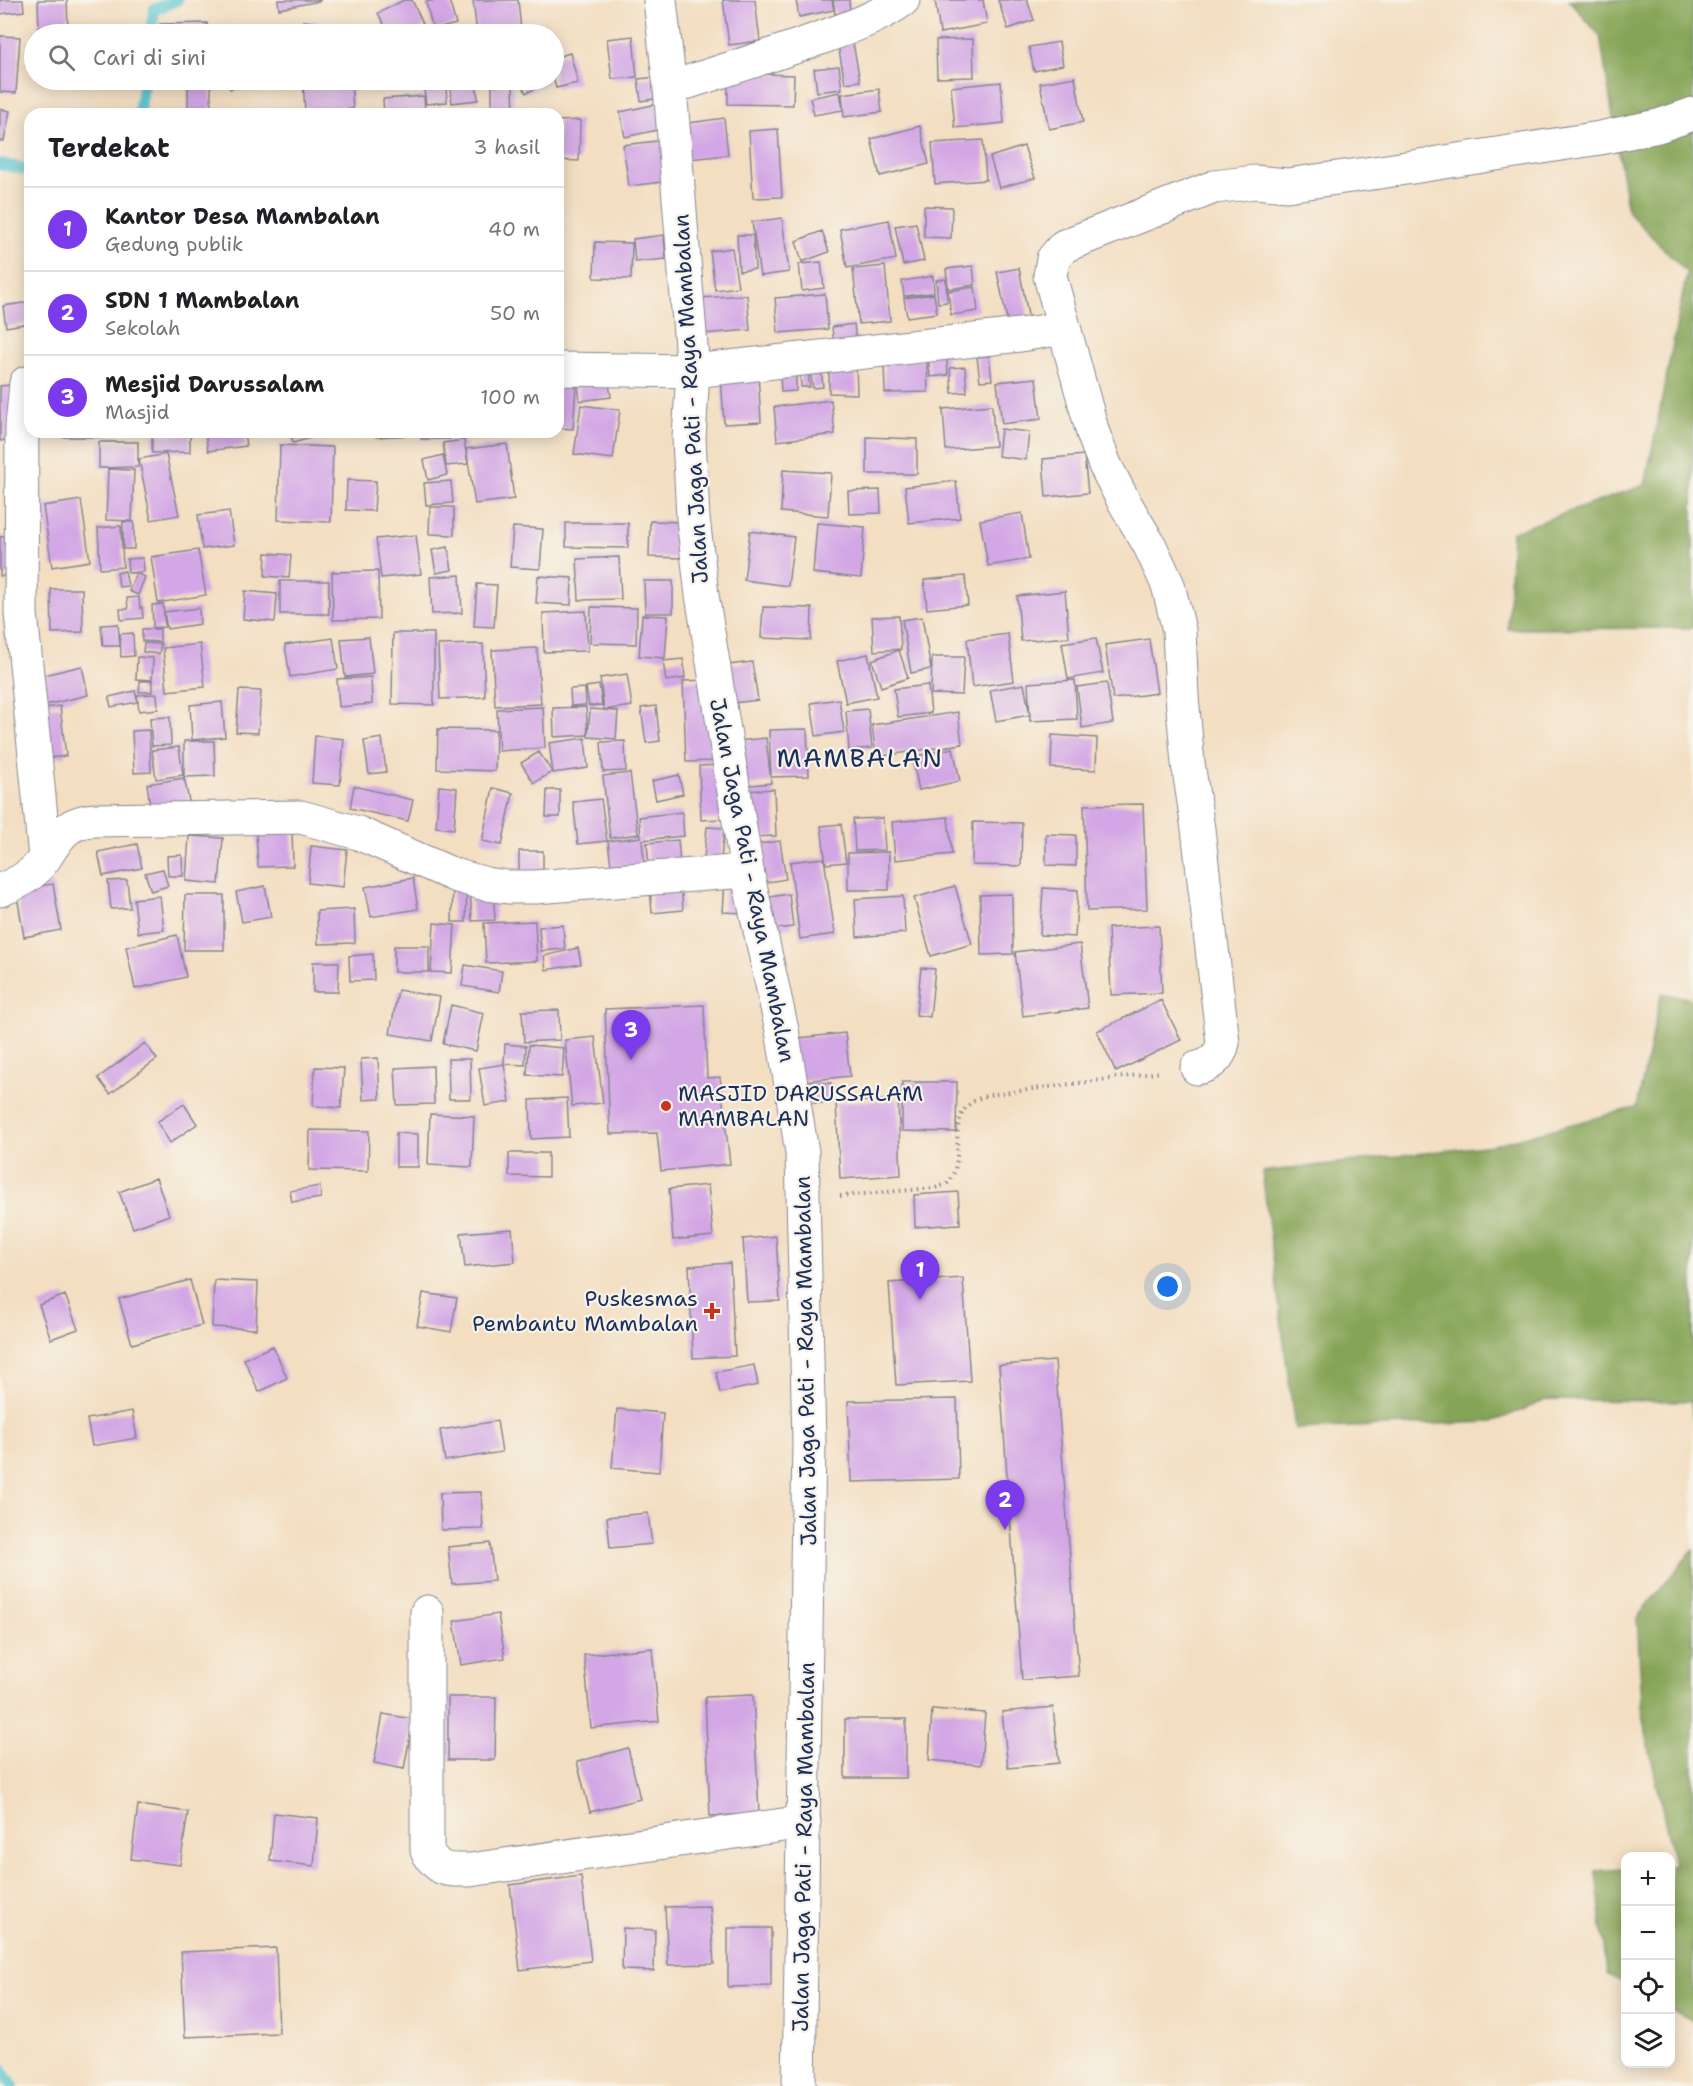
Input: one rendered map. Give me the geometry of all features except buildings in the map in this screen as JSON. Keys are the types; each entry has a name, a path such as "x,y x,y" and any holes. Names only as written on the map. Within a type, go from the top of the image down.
{"street":[{"name":"Jalan Jaga Pati - Raya Mambalan","path":"660,0 670,88 693,371 689,438 693,518 702,595 747,871 784,1041 802,1152 805,1198 809,1442 799,2086"},
{"path":"670,88 851,27 875,17 903,0"},
{"path":"1197,1068 1216,1059 1222,1043 1198,829 1188,763 1179,630 1168,585 1150,546 1122,498 1097,443 1049,272 1053,259 1060,249 1214,187 1255,182 1287,185 1600,138 1658,126 1693,114"},
{"path":"564,369 693,371 1020,335 1064,328"},
{"path":"19,382 22,426 21,613 45,858"},
{"path":"0,890 25,879 45,858 60,835 72,825 87,820 301,817 357,833 454,874 486,884 508,887 747,871"},
{"path":"427,1612 427,1851 435,1864 449,1870 470,1870 804,1822"}],"path":[{"path":"805,1198 944,1186 953,1174 960,1118 966,1107 983,1097 1197,1068"}],"green space":[{"path":"1569,0 1693,0 1693,628 1508,629 1512,532 1645,485 1687,273 1628,212 1600,36"},
{"path":"1661,993 1693,999 1693,1420 1691,1401 1547,1400 1492,1422 1295,1429 1262,1172 1493,1145 1637,1107"},
{"path":"1693,1549 1693,2021 1675,2011 1675,1852 1671,1852 1643,1719 1637,1618"},
{"path":"1621,1869 1621,1982 1607,1974 1596,1871"}],"waterway":[{"path":"152,24 154,10 177,0"},
{"path":"140,108 143,90"},
{"path":"0,164 24,169"},
{"path":"0,2068 13,2086"}],"place":[{"name":"Mesjid Darussalam","path":"631,1060"},
{"name":"MASJID DARUSSALAM MAMBALAN","path":"666,1106"},
{"name":"Kantor Desa Mambalan","path":"920,1300"},
{"name":"Puskesmas Pembantu Mambalan","path":"712,1311"},
{"name":"SDN 1 Mambalan","path":"1005,1530"}],"district":[{"name":"MAMBALAN","path":"860,758"}]}
